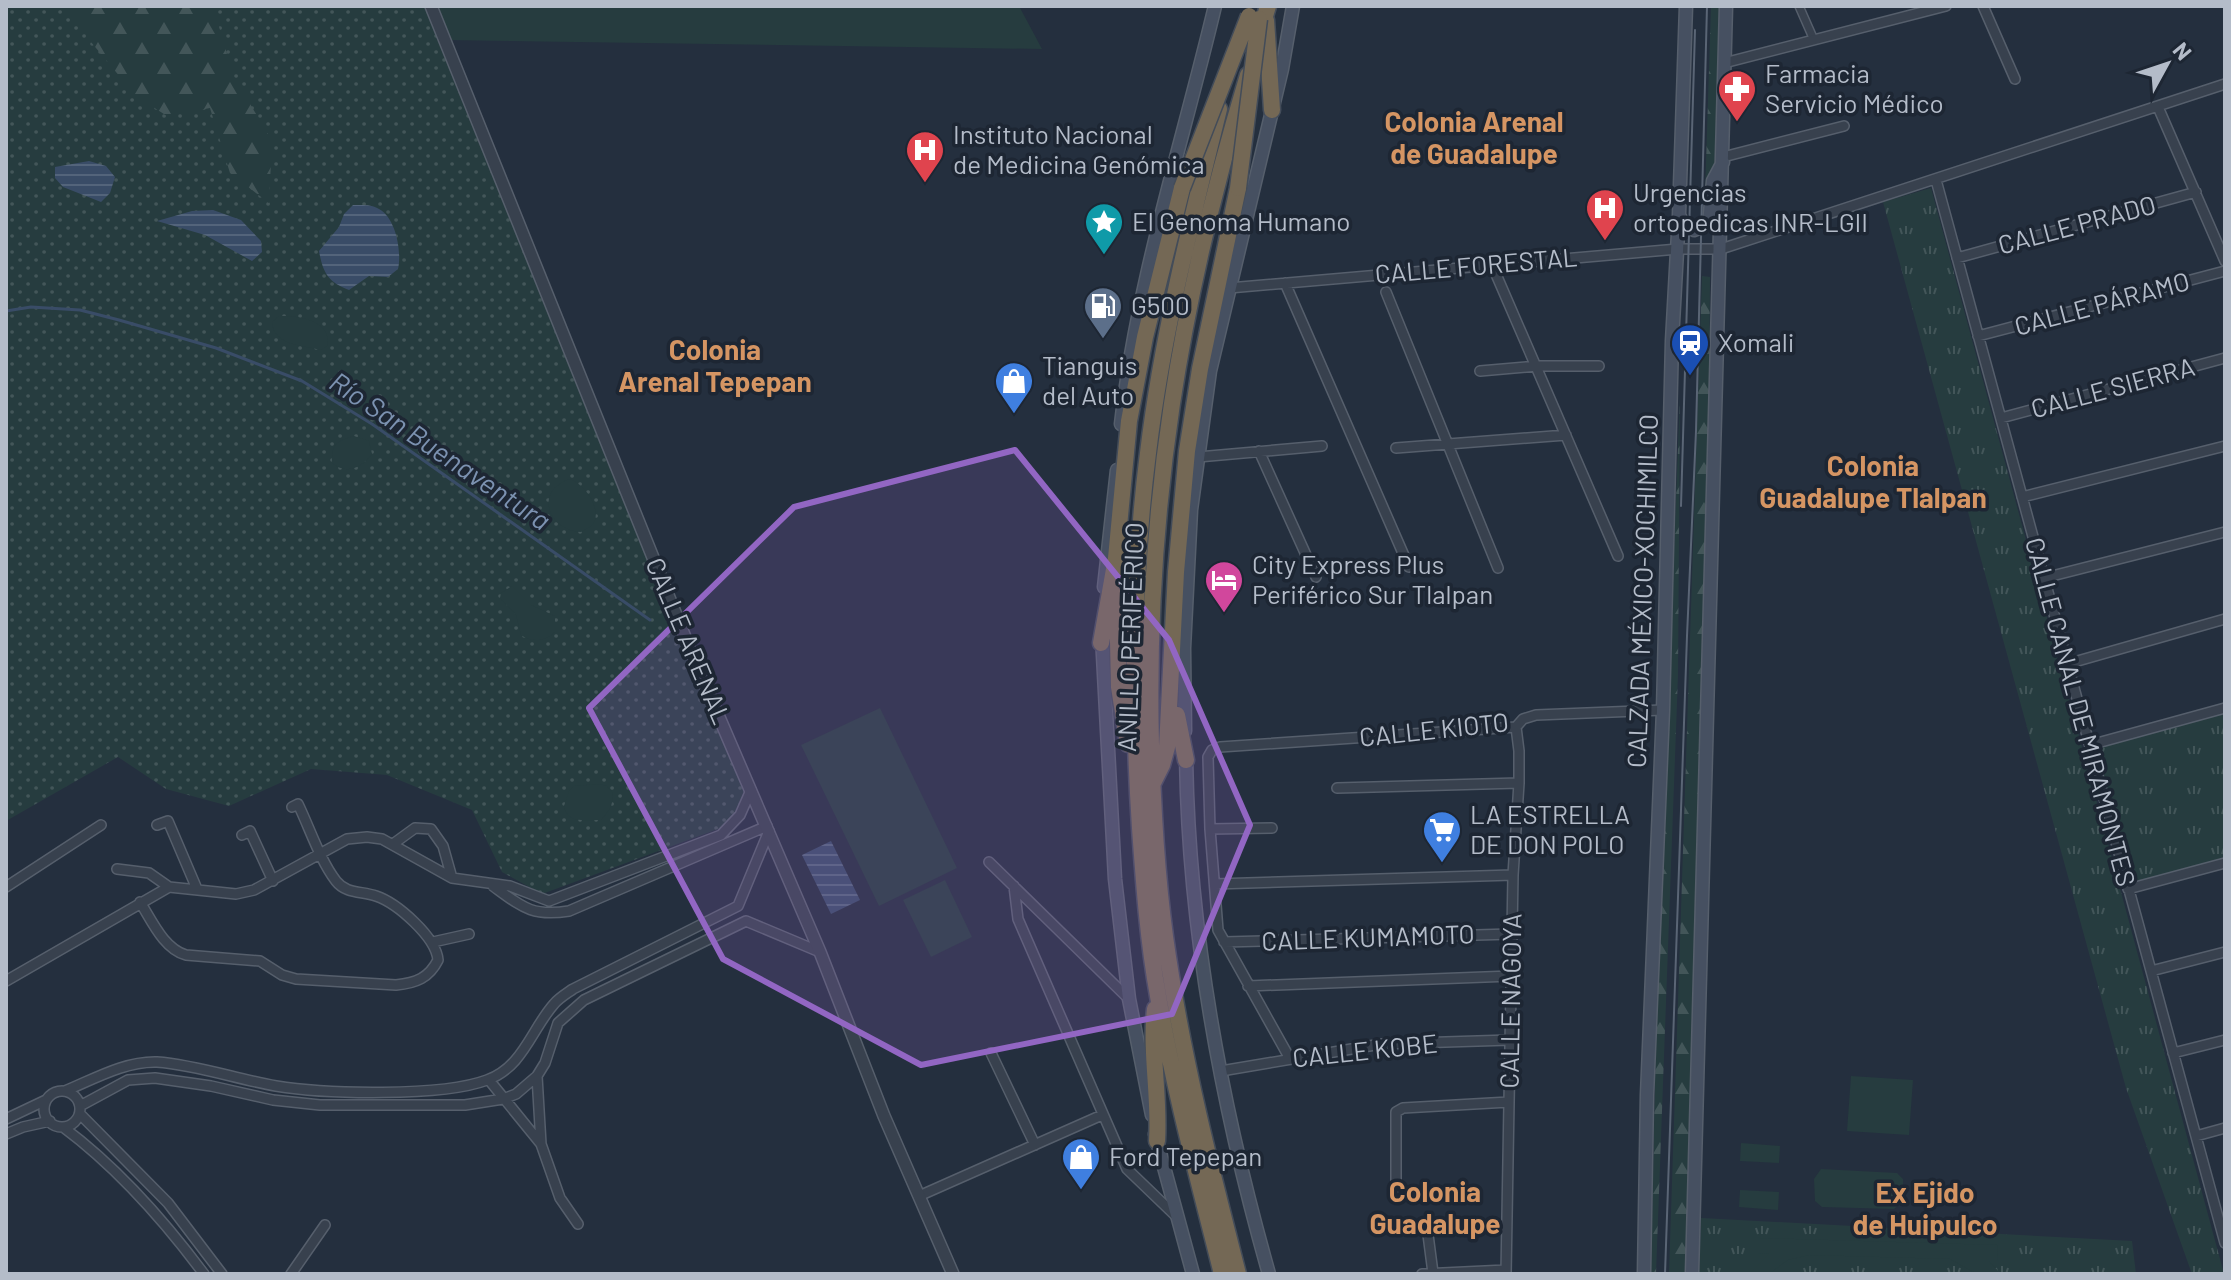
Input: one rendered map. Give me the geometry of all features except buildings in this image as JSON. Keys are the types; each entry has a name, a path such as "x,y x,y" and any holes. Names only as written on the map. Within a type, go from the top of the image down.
{"highway":[{"path":"1257,11 1272,110"},
{"path":"1136,772 1123,721 1119,687 1116,558 1129,421 1145,337 1182,188 1257,11"},
{"path":"1152,784 1167,747 1179,530 1187,451 1200,369 1234,217 1257,11"},
{"name":"ANILLO PERIFÉRICO","path":"1222,1274 1188,1140 1158,996 1145,898 1136,772 1136,606 1148,451 1174,294 1257,11"},
{"name":"ANILLO PERIFÉRICO","path":"1238,1274 1194,1096 1168,957 1152,784 1150,689 1153,572 1168,419 1188,304 1257,11"},
{"path":"1101,643 1116,558"},
{"path":"1171,664 1177,724 1186,760"},
{"path":"1157,1141 1158,1100 1153,1035 1158,996"}],"main road":[{"path":"1193,1274 1157,1141 1129,999 1115,879 1101,643 1103,595 1128,360 1160,216 1215,6"},
{"path":"1269,1274 1255,1227 1221,1071 1199,943 1186,805 1184,648 1191,510 1210,371 1272,110 1293,6"},
{"name":"CALZADA MÉXICO-XOCHIMILCO","path":"1644,1274 1647,1095 1686,6"},
{"path":"1692,1274 1726,6"},
{"path":"1679,215 1683,223 1694,230 1709,224 1713,181 1723,159"}],"street":[{"name":"CALLE ARENAL","path":"431,6 691,652 768,828 884,1116 953,1274"},
{"path":"1799,6 1814,40"},
{"path":"1983,6 2015,79"},
{"path":"1724,63 1940,7"},
{"name":"CALLE FORESTAL","path":"1229,288 1678,249 1721,249 2225,84"},
{"path":"2158,107 2225,261"},
{"path":"1723,159 1844,126"},
{"name":"CALLE CANAL DE MIRAMONTES","path":"1936,180 2225,1243"},
{"name":"CALLE PRADO","path":"1957,258 2196,192"},
{"path":"1492,265 1618,556"},
{"name":"CALLE PÁRAMO","path":"1978,336 2225,271"},
{"path":"1285,283 1409,567"},
{"path":"1386,292 1498,568"},
{"name":"CALLE SIERRA","path":"2001,418 2225,358"},
{"path":"1480,371 1537,366 1599,366"},
{"path":"1396,448 1566,435"},
{"path":"1198,457 1322,446"},
{"path":"2022,497 2225,446"},
{"path":"1259,451 1316,577"},
{"path":"2044,578 2225,532"},
{"path":"2067,664 2225,619"},
{"path":"2090,745 2225,708"},
{"name":"CALLE KIOTO","path":"1210,829 1208,757 1212,750 1220,747 1516,727 1523,719 1536,715 1663,710"},
{"name":"CALLE NAGOYA","path":"1506,1272 1513,875 1519,783 1516,727"},
{"path":"1337,788 1519,783"},
{"path":"117,869 149,873 169,887 236,894 273,881 347,839 367,837 393,844 452,878 510,886 529,896 549,901 721,835 740,815 751,790"},
{"path":"140,902 176,952 260,961 282,975 296,979 411,984 433,970 438,960 433,942 388,901 344,888 337,882 298,804 292,807"},
{"path":"157,825 168,821 197,889"},
{"path":"6,887 101,825"},
{"path":"393,844 415,828 431,829 443,846 452,878"},
{"path":"490,884 526,908 546,915 569,911 768,828"},
{"path":"768,828 738,906 738,916 820,952"},
{"path":"1272,828 1210,829 1218,930 1289,1057"},
{"path":"242,835 250,831 273,881"},
{"path":"989,862 1129,999"},
{"path":"2128,889 2225,863"},
{"path":"1215,884 1513,875"},
{"path":"1014,886 1018,919 1127,1169 1178,1218"},
{"path":"6,981 169,887"},
{"path":"6,1119 58,1091 65,1091 122,1067 155,1062 277,1086 326,1090 401,1091 462,1086 489,1080 512,1064 554,1004 573,989 738,906"},
{"path":"710,921 717,927 717,936"},
{"path":"63,1127 70,1125 80,1110 128,1080 155,1078 273,1100 320,1105 450,1105 503,1099 516,1094 537,1076 545,1063 558,1023 577,1005 746,921"},
{"path":"433,942 469,934"},
{"name":"CALLE KUMAMOTO","path":"1224,942 1512,934"},
{"path":"2151,971 2225,952"},
{"path":"1248,986 1511,976"},
{"name":"CALLE KOBE","path":"1221,1071 1289,1057 1381,1044 1510,1040"},
{"path":"2173,1053 2225,1040"},
{"path":"991,1053 1035,1145"},
{"path":"537,1076 541,1144 560,1198 578,1224"},
{"path":"489,1080 541,1144"},
{"path":"65,1091 72,1094 80,1110 168,1203 222,1274"},
{"path":"46,1100 44,1108 50,1121"},
{"path":"1396,1199 1396,1112 1403,1108 1509,1102"},
{"path":"919,1196 1102,1115"},
{"path":"6,1134 50,1121 63,1127 88,1146 161,1217 204,1274"},
{"path":"2196,1136 2225,1128"},
{"path":"291,1274 325,1225"},
{"path":"1427,1227 1433,1273"},
{"path":"1422,1274 1506,1272"}],"highlighted area":[{"path":"1015,450 1169,640 1250,825 1172,1014 921,1065 723,959 589,708 794,507"}],"green space":[{"path":"6,6 426,6 744,791 729,825 542,894 502,872 472,810 387,775 311,769 229,806 166,789 118,757 6,821"},
{"path":"66,6 213,6 233,75 272,141 269,203 230,173 210,108 167,116 136,96"},
{"path":"432,6 1019,6 1042,49 445,40"},
{"path":"1711,6 1725,6 1721,159 1704,226"},
{"path":"1931,188 2224,1274 2192,1274 2126,1088 1883,202"},
{"path":"1702,276 1710,277 1708,528 1686,1274 1669,1274"},
{"path":"279,316 305,318 320,325 327,337 327,346 321,350 283,340 274,330 272,322"},
{"path":"1680,397 1678,675 1656,1274 1651,1274 1657,986"},
{"path":"354,436 369,441 372,454 354,468 338,467 332,463 336,445"},
{"path":"569,479 586,491 596,511 593,524 581,532 560,525 550,510 551,492"},
{"path":"512,586 531,605 555,616 555,632 539,640 521,635 516,615 500,598 501,593"},
{"path":"880,708 957,868 879,906 801,745"},
{"path":"2225,712 2225,859 2131,884 2095,746"},
{"path":"574,786 607,786 612,792 610,808 601,820 578,820 569,816 564,806 569,791"},
{"path":"945,880 972,937 931,957 903,900"},
{"path":"1851,1076 1913,1080 1909,1135 1847,1131"},
{"path":"1741,1143 1780,1146 1779,1163 1740,1161"},
{"path":"1821,1169 1897,1173 1903,1179 1903,1201 1894,1209 1822,1207 1815,1201 1814,1179"},
{"path":"1740,1190 1779,1192 1778,1210 1739,1207"},
{"path":"1701,1218 2132,1241 2136,1274 1699,1274"},
{"path":"1758,1238 1998,1245 1997,1261 1989,1261 2001,1274 1977,1274 1950,1259 1809,1255 1788,1260 1769,1274 1749,1274 1769,1254 1758,1253"}],"water":[{"path":"89,161 106,166 115,177 110,193 101,202 63,187 55,178 55,167"},
{"path":"353,205 373,206 385,213 394,227 399,262 398,269 388,277 369,276 349,290 328,276 319,251"},
{"path":"213,210 241,220 261,241 262,252 252,261 205,235 157,221 192,211"},
{"path":"831,841 860,900 831,914 802,855"}],"waterway":[{"name":"Río San Buenaventura","path":"6,311 31,307 80,310 216,348 302,381 372,424 650,620"}],"tram line":[{"path":"1665,1274 1696,431 1707,6"},
{"path":"1681,506 1695,30"}],"place":[{"name":"Farmacia Servicio Médico","path":"1737,123"},
{"name":"Instituto Nacional de Medicina Genómica","path":"925,184"},
{"name":"Urgencias ortopedicas INR-LGII","path":"1605,242"},
{"name":"El Genoma Humano","path":"1104,256"},
{"name":"G500","path":"1103,340"},
{"name":"Xomali","path":"1690,377"},
{"name":"Tianguis del Auto","path":"1014,415"},
{"name":"City Express Plus Periférico Sur Tlalpan","path":"1224,614"},
{"name":"LA ESTRELLA DE DON POLO","path":"1442,864"},
{"name":"Ford Tepepan","path":"1081,1191"}],"district":[{"name":"Colonia Arenal de Guadalupe","path":"1474,138"},
{"name":"Colonia Arenal Tepepan","path":"715,366"},
{"name":"Colonia Guadalupe Tlalpan","path":"1873,482"},
{"name":"Colonia Guadalupe","path":"1435,1208"},
{"name":"Ex Ejido de Huipulco","path":"1925,1209"}]}
